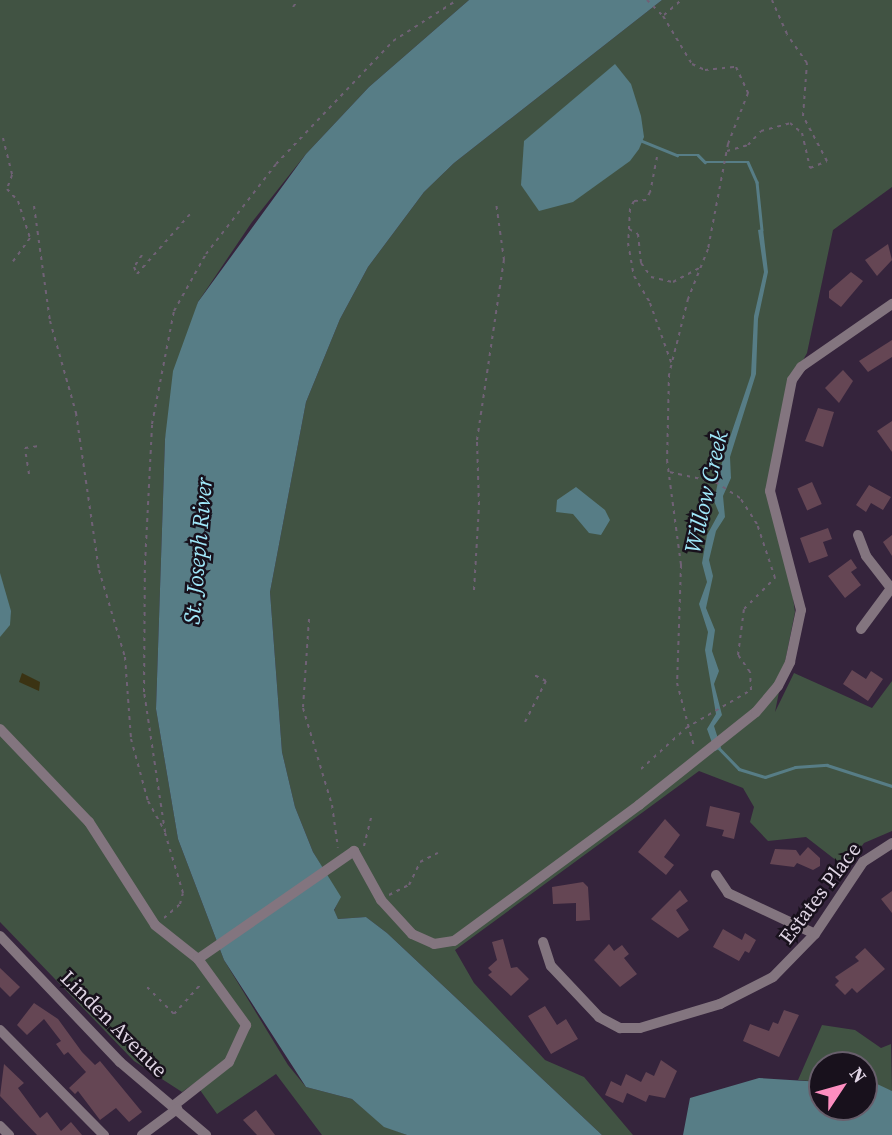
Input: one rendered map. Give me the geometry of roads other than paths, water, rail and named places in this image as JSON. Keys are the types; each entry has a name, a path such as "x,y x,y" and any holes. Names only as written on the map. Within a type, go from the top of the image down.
{"street":[{"path":"202,955 354,851 381,900 401,924 424,941 454,941 757,712 778,686 790,662 799,621 798,587 770,491 797,372 892,304"},
{"path":"858,535 866,556 892,587 861,629"},
{"path":"0,729 89,822 155,925 202,955 208,975 246,1026 229,1062 142,1135"},
{"name":"Estates Place","path":"542,943 551,966 599,1017 612,1026 636,1029 720,1004 759,986 792,961 815,934 863,862 892,843"},
{"path":"716,875 728,893 815,934"},
{"name":"Linden Avenue","path":"0,936 120,1062 205,1135"},
{"path":"1,1032 104,1135"},
{"path":"0,1126 9,1135"}],"water":[{"name":"St. Joseph River","path":"469,0 662,0 454,163 424,192 368,267 340,319 306,402 270,592 282,752 295,807 313,852 341,897 334,910 338,919 366,917 387,933 602,1135 407,1135 384,1127 352,1099 306,1087 224,960 178,839 156,709 165,439 173,371 198,302 306,154 369,87"},
{"path":"615,64 631,84 641,116 644,137 639,149 630,161 573,202 539,211 521,185 524,141"},
{"path":"763,229 768,272 758,319 756,374 730,457 731,478 723,496 725,517 716,531 709,560 713,576 706,608 715,630 712,651 719,671 714,684 722,715 714,726 721,748 715,751 707,729 716,714 705,650 708,632 699,604 707,582 702,563 707,535 719,513 714,501 723,458 751,375 754,316 764,272 758,230"},
{"path":"576,487 605,510 610,520 601,535 589,533 573,514 556,512 557,500"},
{"path":"0,573 11,611 10,625 0,637"},
{"path":"759,1078 808,1081 808,1121 878,1121 878,1084 892,1091 892,1135 683,1135 690,1098"}],"waterway":[{"name":"Willow Creek","path":"642,141 677,155 698,155 705,162 748,162 757,182 762,230"},
{"name":"Willow Creek","path":"719,748 739,769 765,777 795,767 827,765 892,786"}]}
